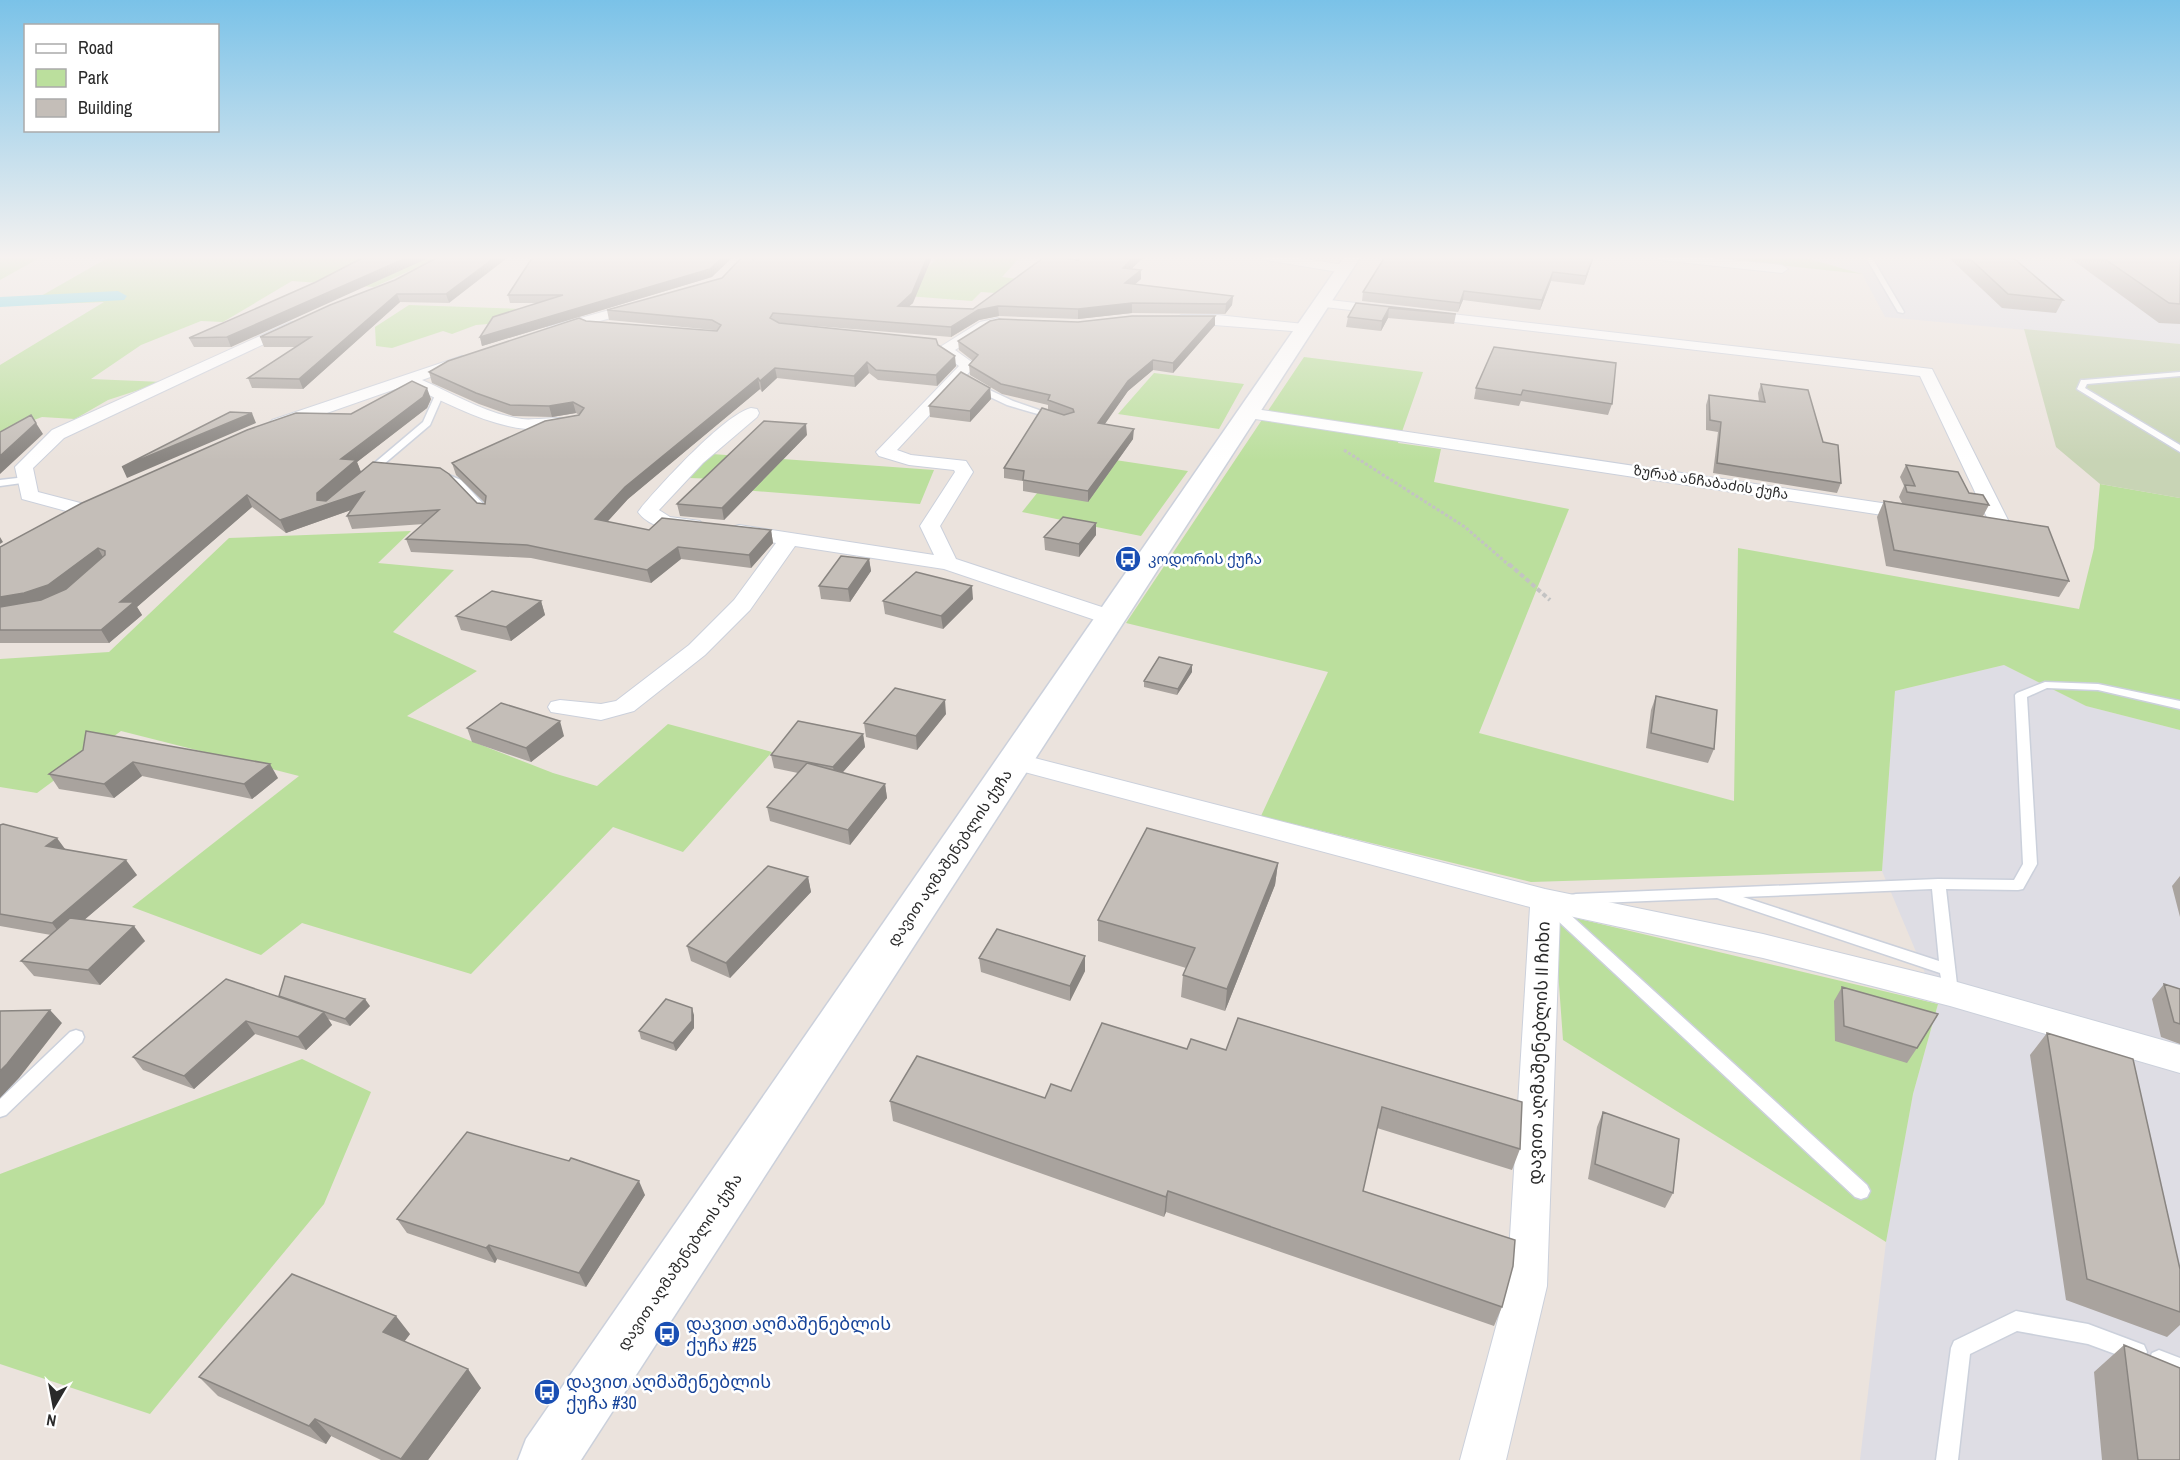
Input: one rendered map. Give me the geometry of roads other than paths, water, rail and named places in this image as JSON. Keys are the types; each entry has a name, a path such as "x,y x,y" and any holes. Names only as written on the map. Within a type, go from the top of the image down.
{"street":[{"path":"61,521 87,507 29,495 24,468 58,434 295,324"},
{"path":"534,336 573,324"},
{"path":"596,324 624,328"},
{"path":"948,562 930,526 964,472 960,465 909,459 885,452 961,376 968,365 945,350 985,325 992,324"},
{"name":"დავით აღმაშენებლის ქუჩა","path":"547,1460 1307,324"},
{"path":"1401,324 1926,372 2002,528 1979,524"},
{"path":"931,341 952,344"},
{"path":"267,427 482,354"},
{"path":"408,380 440,393 492,420 510,425 546,428 576,420"},
{"path":"751,413 718,437 672,482 648,512 665,522 791,537 948,562 1112,618"},
{"name":"ზურაბ ანჩაბაძის ქუჩა","path":"1248,413 1668,474 1933,517"},
{"path":"560,707 602,712 625,706 697,650 742,605 791,537"},
{"name":"დავით აღმაშენებლის II ჩიხი","path":"1015,761 1545,900 1527,1286 1483,1460"},
{"path":"1545,900 1763,946 1948,981 2180,1059"}],"lane":[{"path":"2180,374 2084,382 2081,389 2180,449"},
{"path":"961,376 978,389 1010,403 1068,421"},
{"path":"359,482 427,423 440,393"},
{"path":"374,468 386,469"},
{"path":"434,474 446,475 458,482 486,512"},
{"path":"0,483 26,480"},
{"path":"1545,900 1938,884 2018,885 2030,864 2021,695 2045,685 2098,687 2180,705"},
{"path":"1714,893 1948,981 1938,884"},
{"path":"1545,900 1861,1191"},
{"path":"0,1110 76,1037"},
{"path":"1947,1460 1961,1348 2016,1321 2088,1334 2180,1368"}],"place":[{"name":"კოდორის ქუჩა","path":"1128,559"},
{"name":"დავით აღმაშენებლის ქუჩა #25","path":"667,1334"},
{"name":"დავით აღმაშენებლის ქუჩა #30","path":"547,1392"}]}
